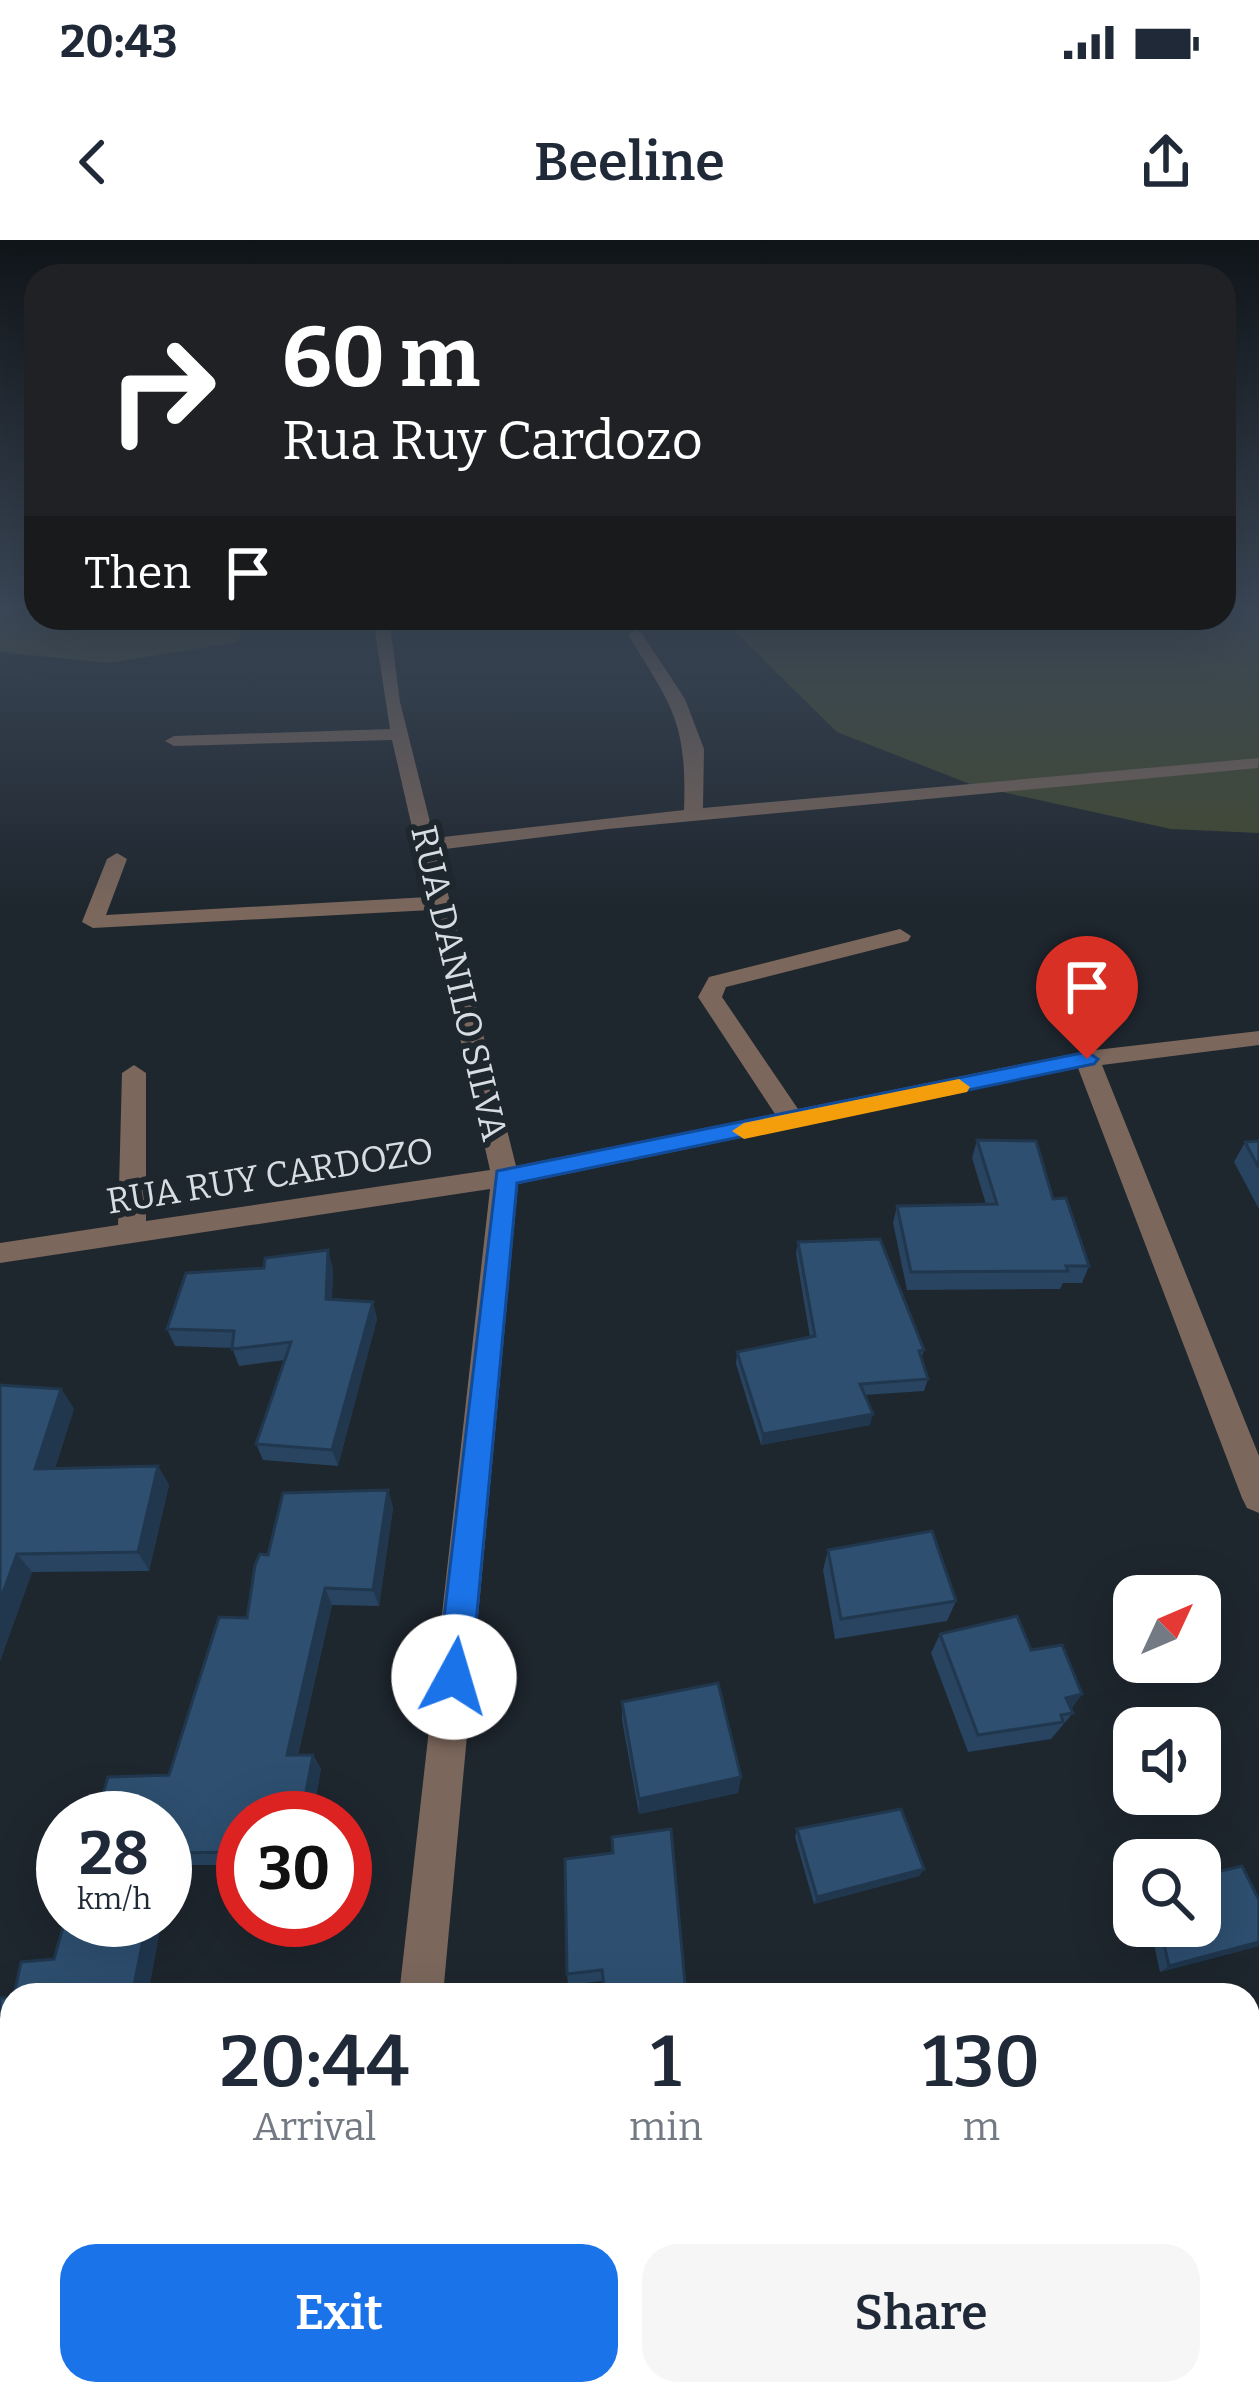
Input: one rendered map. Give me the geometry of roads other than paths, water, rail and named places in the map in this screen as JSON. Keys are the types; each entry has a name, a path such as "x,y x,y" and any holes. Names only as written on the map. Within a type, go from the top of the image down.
{"street":[{"name":"RUA DANILO SILVA","path":"396,709 505,1177 422,1983"},
{"path":"681,709 695,749 693,817"},
{"path":"173,741 400,734"},
{"path":"426,845 1258,764"},
{"path":"117,859 93,922 442,903"},
{"path":"793,1122 710,997 717,982 900,936"},
{"name":"RUA RUY CARDOZO","path":"0,1253 505,1177 1087,1059 1259,1038"},
{"path":"1087,1059 1259,1498"},
{"path":"132,1233 134,1073"}]}
